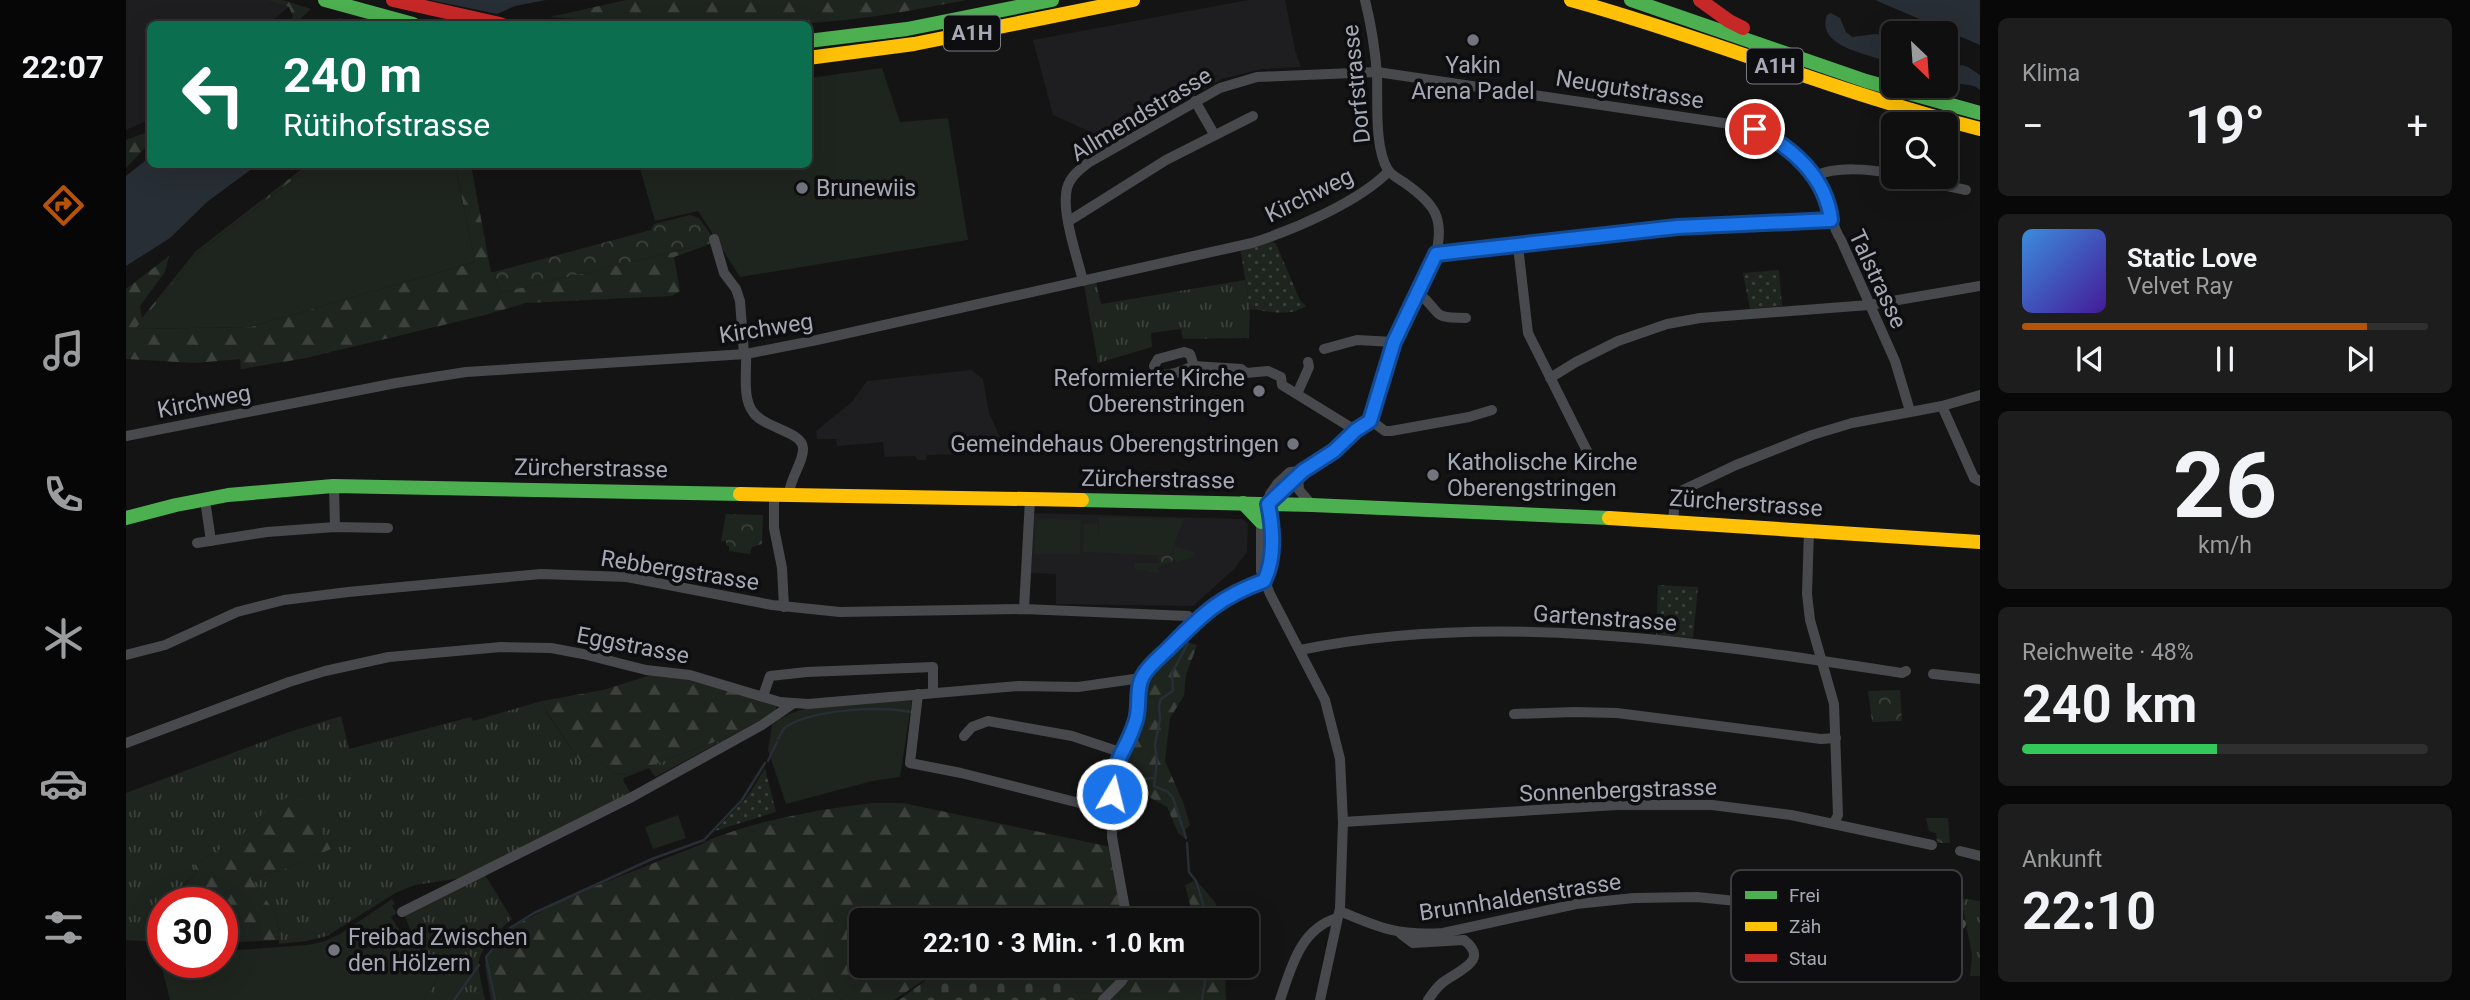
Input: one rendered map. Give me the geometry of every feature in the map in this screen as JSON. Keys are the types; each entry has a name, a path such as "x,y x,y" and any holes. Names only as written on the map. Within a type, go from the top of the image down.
{"main road":[{"path":"325,0 402,21"},
{"path":"393,0 487,21"},
{"path":"1012,9 1046,0"},
{"name":"A1H","path":"812,41 907,29 1052,0"},
{"name":"A1H","path":"812,57 914,44 1133,0"},
{"name":"A1H","path":"1571,0 1679,32 1870,99 1980,129"},
{"name":"A1H","path":"1631,0 1905,93 1980,113"},
{"path":"1700,0 1728,21 1819,65"},
{"name":"Zürcherstrasse","path":"126,518 205,500 259,492 334,486 1312,505 1673,521 1980,542"},
{"path":"1243,503 1261,522"}],"street":[{"name":"Dorfstrasse","path":"1365,0 1377,72 1380,139 1388,171 1418,192 1435,211 1440,227 1436,254 1394,342 1370,421"},
{"name":"Allmendstrasse","path":"1083,281 1066,207 1067,189 1080,168 1220,88 1257,77 1377,72"},
{"name":"Neugutstrasse","path":"1377,72 1755,129 1776,139 1815,176 1825,196 1831,220"},
{"path":"1195,102 1214,134"},
{"path":"1069,221 1148,170 1253,116"},
{"path":"1815,176 1845,170 1881,173"},
{"name":"Kirchweg","path":"126,436 396,383 466,372 745,354 1083,281 1275,236 1343,203 1379,182 1388,171"},
{"path":"1958,188 1966,190"},
{"name":"Talstrasse","path":"1436,254 1670,228 1831,220 1895,361 1910,411"},
{"path":"714,239 724,274 736,289 740,301 747,397 751,410 763,422 797,436 803,446 790,482 789,494"},
{"path":"1518,246 1528,333 1594,465"},
{"path":"1550,378 1618,341 1667,324 1700,318 1869,305 1980,286"},
{"path":"1418,292 1429,301 1438,315 1444,318 1466,318"},
{"path":"1324,349 1357,340 1394,342"},
{"path":"1297,394 1309,367 1308,362"},
{"path":"1194,366 1241,369 1243,373 1268,371 1281,377 1282,385 1356,430"},
{"path":"1673,521 1678,495 1692,485 1812,435 1865,419 1942,406 1980,395"},
{"path":"1942,406 1977,480"},
{"path":"1320,1000 1339,915 1342,780 1334,732 1325,700 1264,581 1261,522 1268,504 1300,474 1334,451 1370,421 1385,430 1391,430 1469,417 1492,410"},
{"path":"1300,474 1299,490 1312,505"},
{"path":"334,486 335,527"},
{"path":"774,494 774,528 782,568 784,607"},
{"path":"1024,609 1030,499"},
{"path":"205,500 211,541"},
{"path":"1126,908 1112,837 1113,776 1120,752 1139,713 1142,678 1195,622 1221,599 1264,581 1270,570 1272,523 1268,504"},
{"path":"197,543 267,532 335,527 388,528"},
{"path":"1809,530 1807,594 1810,620 1835,704 1838,815 1834,823"},
{"name":"Rebbergstrasse","path":"126,654 165,645 237,612 284,600 541,574 627,577 784,607 841,612 1024,609 1188,616 1195,622"},
{"name":"Gartenstrasse","path":"1300,650 1370,639 1521,631 1665,641 1902,673 1906,671"},
{"name":"Eggstrasse","path":"126,743 325,671 389,657 500,647 561,650 646,670 690,675 763,696 808,704 1019,686 1078,687 1142,678"},
{"path":"763,696 770,676 807,671 933,667 933,692"},
{"path":"1933,674 1980,679"},
{"path":"918,694 910,763 1111,811"},
{"path":"402,912 632,797 772,719 794,703"},
{"path":"1514,714 1617,713 1821,739 1836,738"},
{"path":"964,736 972,727 988,721 1072,736 1120,752"},
{"name":"Sonnenbergstrasse","path":"1343,822 1618,805 1686,804 1758,810 1834,823 1932,845"},
{"path":"1960,851 1980,856"},
{"name":"Brunnhaldenstrasse","path":"1339,915 1400,933 1443,933 1576,904 1664,897 1731,900"},
{"path":"1280,1000 1294,958 1301,946 1320,926 1339,915"},
{"path":"1400,933 1413,943 1464,940 1474,950 1471,965 1445,981 1431,999"},
{"path":"1103,1000 1123,978"}],"shaded area":[{"path":"126,0 266,0 289,7 272,21 147,21 147,120 126,130"},
{"path":"375,0 546,0 515,6 481,21 337,21"},
{"path":"1248,0 1285,0 1301,67 1262,69 1222,79 1113,142 1053,115 1033,40"},
{"path":"1875,0 1980,0 1980,45 1958,36 1958,21 1924,21"},
{"path":"1831,13 1840,18 1846,32 1852,37 1881,35 1881,60 1837,42 1829,35 1827,15"},
{"path":"1958,67 1968,67 1980,75 1980,90 1958,84"},
{"path":"147,159 147,168 253,168 207,202 170,238 126,266 126,176"},
{"path":"971,370 983,379 989,413 1007,453 927,455 926,460 918,460 915,456 885,457 883,442 837,446 836,439 817,439 816,431 852,402 867,381"},
{"path":"1033,513 1242,519 1248,524 1247,552 1234,569 1193,606 1056,604 1056,574 1029,573"}],"green space":[{"path":"266,0 283,0 311,9 298,21 289,21 293,17 289,7"},
{"path":"626,0 967,0 902,12 812,23 598,21 550,17"},
{"name":"Brunewiis","path":"882,68 900,122 948,118 968,240 740,277 698,211 655,221 640,168 812,168 812,78"},
{"path":"147,132 147,146 126,168 126,140"},
{"path":"303,168 308,168 198,253 136,329 250,327 475,262 456,168 472,168 491,272 494,272 500,293 716,242 674,257 680,291 672,296 526,303 306,358 241,369 240,359 195,363 126,359 126,289 169,256 165,272 140,306 142,318 196,251"},
{"path":"308,168 456,168 475,262 250,327 135,329 198,253"},
{"path":"690,215 699,218 716,242 500,293 494,272 651,230 654,224"},
{"path":"1271,240 1276,244 1300,300 1306,306 1299,310 1278,313 1250,309 1240,247"},
{"path":"1779,270 1782,306 1750,309 1743,273"},
{"path":"1245,280 1250,309 1249,338 1183,339 1181,329 1151,333 1152,347 1098,363 1084,285 1096,282 1101,304"},
{"path":"726,514 763,515 762,544 752,547 750,554 729,551 726,541 721,541"},
{"path":"1099,517 1184,519 1173,553 1168,556 1083,552 1084,524 1098,524 1099,534"},
{"path":"1035,518 1081,520 1080,554 1034,554"},
{"path":"1174,546 1194,552 1195,556 1178,562 1173,559 1171,563 1157,567 1160,573 1135,569 1134,563 1159,563 1158,556 1174,554"},
{"path":"1658,585 1698,587 1693,638 1656,635"},
{"path":"1186,642 1197,645 1186,675 1184,696 1170,718 1165,761 1190,825 1185,830 1187,838 1184,838 1178,833 1167,807 1138,791 1127,777 1120,761 1146,682 1168,655"},
{"path":"654,674 689,679 777,705 775,712 733,735 626,775 614,773 590,754 580,761 542,701 603,690"},
{"path":"1900,690 1902,721 1872,722 1868,691"},
{"path":"912,699 900,777 872,781 786,804 768,750 772,725 785,716 819,706"},
{"path":"542,701 548,715 580,761 590,754 614,773 626,775 733,735 655,777 649,768 624,778 631,794 462,878 415,885 397,892 327,936 279,944 277,915 251,879 290,867 331,849 297,791 241,837 194,865 197,873 181,887 147,887 147,941 126,940 126,793 289,732 341,716 349,749 471,717 473,721"},
{"path":"765,768 776,812 715,831 748,796"},
{"path":"297,790 331,849 290,867 251,879 277,915 279,940 238,942 238,887 182,887 197,873 194,865 241,837 251,823"},
{"path":"903,803 1111,847 1127,908 849,908 849,978 927,978 894,1000 491,1000 485,965 487,957 510,928 573,895 717,837 775,820 840,807"},
{"path":"678,815 686,838 653,849 645,827"},
{"path":"1926,818 1948,818 1950,843 1937,843 1936,833 1929,831"},
{"path":"485,875 512,919 488,943 479,960 485,1000 424,1000 438,977 416,943 405,917 408,913"},
{"path":"1196,880 1215,902 1217,908 1191,908 1185,885"},
{"path":"1962,898 1980,901 1980,976 1970,976 1972,955"},
{"name":"Freibad Zwischen den Hölzern","path":"392,899 395,904 392,906 397,913 391,917 410,946 416,943 438,977 424,1000 170,1000 164,978 238,978 238,950 308,945 340,934"},
{"path":"929,978 1066,978 1082,1000 899,1000"},
{"path":"1066,978 1225,978 1226,1000 1082,1000"}],"pier":[{"path":"368,0 430,0 502,15 488,21 350,21 335,17"}],"waterway":[{"path":"1186,838 1173,798 1168,792 1154,786 1159,705 1161,699 1173,691 1172,673 1188,643"},
{"path":"778,739 787,726 814,716 866,709 912,712"},
{"path":"768,761 777,742"},
{"path":"1121,758 1143,779 1153,778"},
{"path":"495,1000 486,957 510,928 534,913 652,859 704,840 742,800 765,763"},
{"path":"1187,843 1189,872 1196,881 1204,908"},
{"path":"454,1000 479,965"},
{"path":"1202,1000 1206,978"}],"traffic: fast":[{"path":"325,0 402,21"},
{"path":"812,41 907,29 1052,0"},
{"path":"1631,0 1866,81 1980,113"},
{"path":"126,518 228,495 333,486 740,494"},
{"path":"1082,500 1312,505 1609,518"},
{"path":"1243,503 1261,522"}],"traffic: slow":[{"path":"812,57 914,44 1133,0"},
{"path":"1571,0 1674,31 1877,99 1980,129"},
{"path":"740,494 1082,500"},
{"path":"1609,518 1980,542"}],"traffic: jam":[{"path":"393,0 487,21"},
{"path":"1700,0 1743,28"}],"place":[{"name":"Yakin Arena Padel","path":"1473,40"},
{"name":"Brunewiis","path":"802,188"},
{"name":"Reformierte Kirche Oberenstringen","path":"1259,391"},
{"name":"Gemeindehaus Oberengstringen","path":"1293,444"},
{"name":"Katholische Kirche Oberengstringen","path":"1433,475"},
{"name":"Freibad Zwischen den Hölzern","path":"334,950"}],"route":[{"path":"1112,794 1114,767 1139,713 1142,678 1150,666 1221,599 1264,581 1270,570 1272,523 1268,504 1303,471 1334,451 1370,421 1394,342 1436,254 1677,227 1831,220 1825,196 1815,176 1776,139 1755,129"}]}
